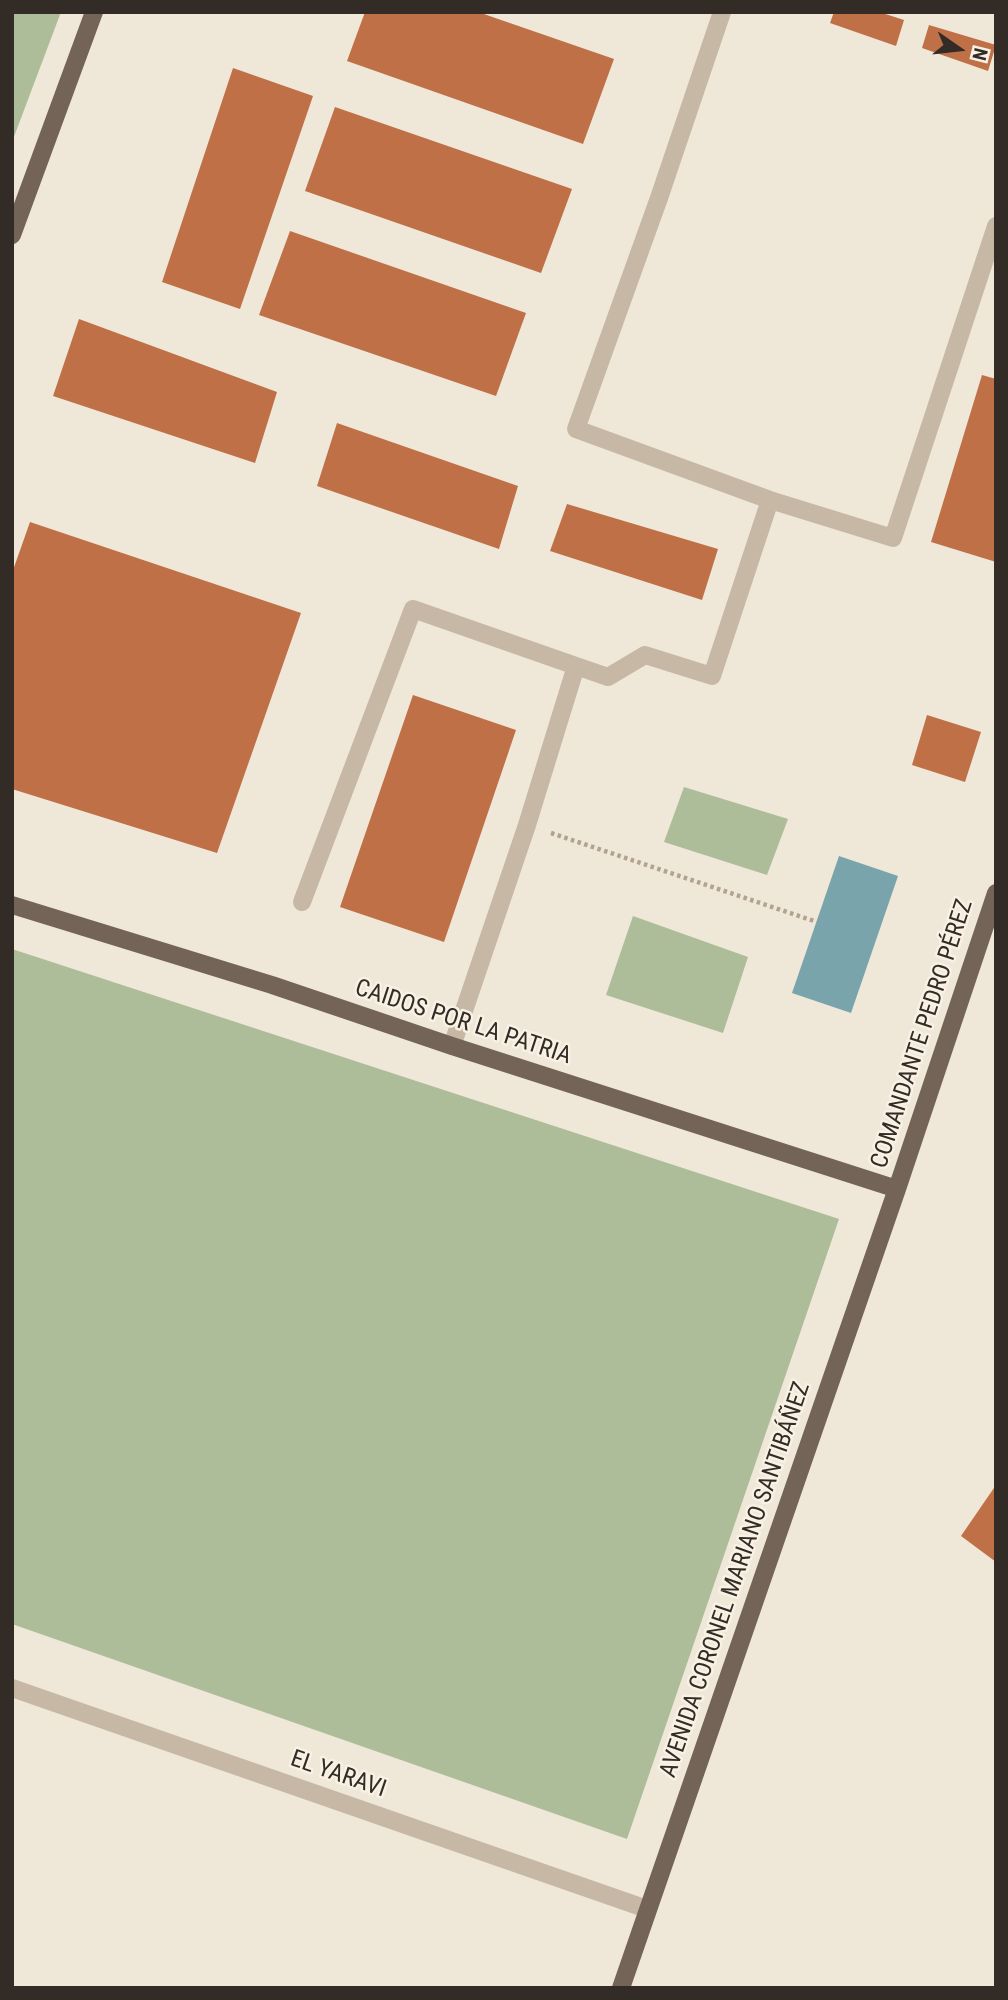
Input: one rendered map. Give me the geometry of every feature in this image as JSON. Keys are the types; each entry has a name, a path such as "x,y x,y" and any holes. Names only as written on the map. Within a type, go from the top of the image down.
{"main road":[{"path":"12,235 94,12"},
{"name":"COMANDANTE PEDRO PÉREZ","path":"897,1189 996,894"},
{"name":"CAIDOS POR LA PATRIA","path":"12,905 272,985 452,1046 897,1189"},
{"path":"975,956 996,917"},
{"name":"AVENIDA CORONEL MARIANO SANTIBÁÑEZ","path":"621,1988 897,1189"}],"street":[{"path":"722,12 576,429 770,500 893,538 996,226"},
{"path":"302,902 413,609 608,677 645,655 712,676 770,500"},
{"path":"452,1046 527,825 576,666"},
{"name":"EL YARAVI","path":"12,1688 647,1909"}],"path":[{"path":"527,825 817,922"}],"green space":[{"path":"12,12 61,12 12,142"},
{"path":"684,787 788,819 767,875 664,842"},
{"path":"633,916 748,957 723,1033 606,995"},
{"path":"12,949 839,1219 627,1839 12,1624"}],"water":[{"path":"839,856 898,876 851,1013 792,993"}],"building":[{"path":"365,12 478,12 614,59 583,144 347,61"},
{"path":"834,12 879,12 904,20 896,46 830,23"},
{"path":"929,25 996,45 988,71 922,48"},
{"path":"233,68 313,96 240,309 162,282"},
{"path":"335,107 572,189 541,273 305,191"},
{"path":"290,231 526,313 496,396 259,315"},
{"path":"79,319 277,392 255,463 53,396"},
{"path":"982,375 996,379 996,562 931,542"},
{"path":"337,423 518,486 499,549 317,486"},
{"path":"567,504 718,549 702,600 550,551"},
{"path":"30,522 301,613 217,853 12,789 12,573"},
{"path":"413,695 516,730 444,942 340,907"},
{"path":"927,715 981,732 965,782 912,765"},
{"path":"996,1485 996,1562 961,1536"}]}
